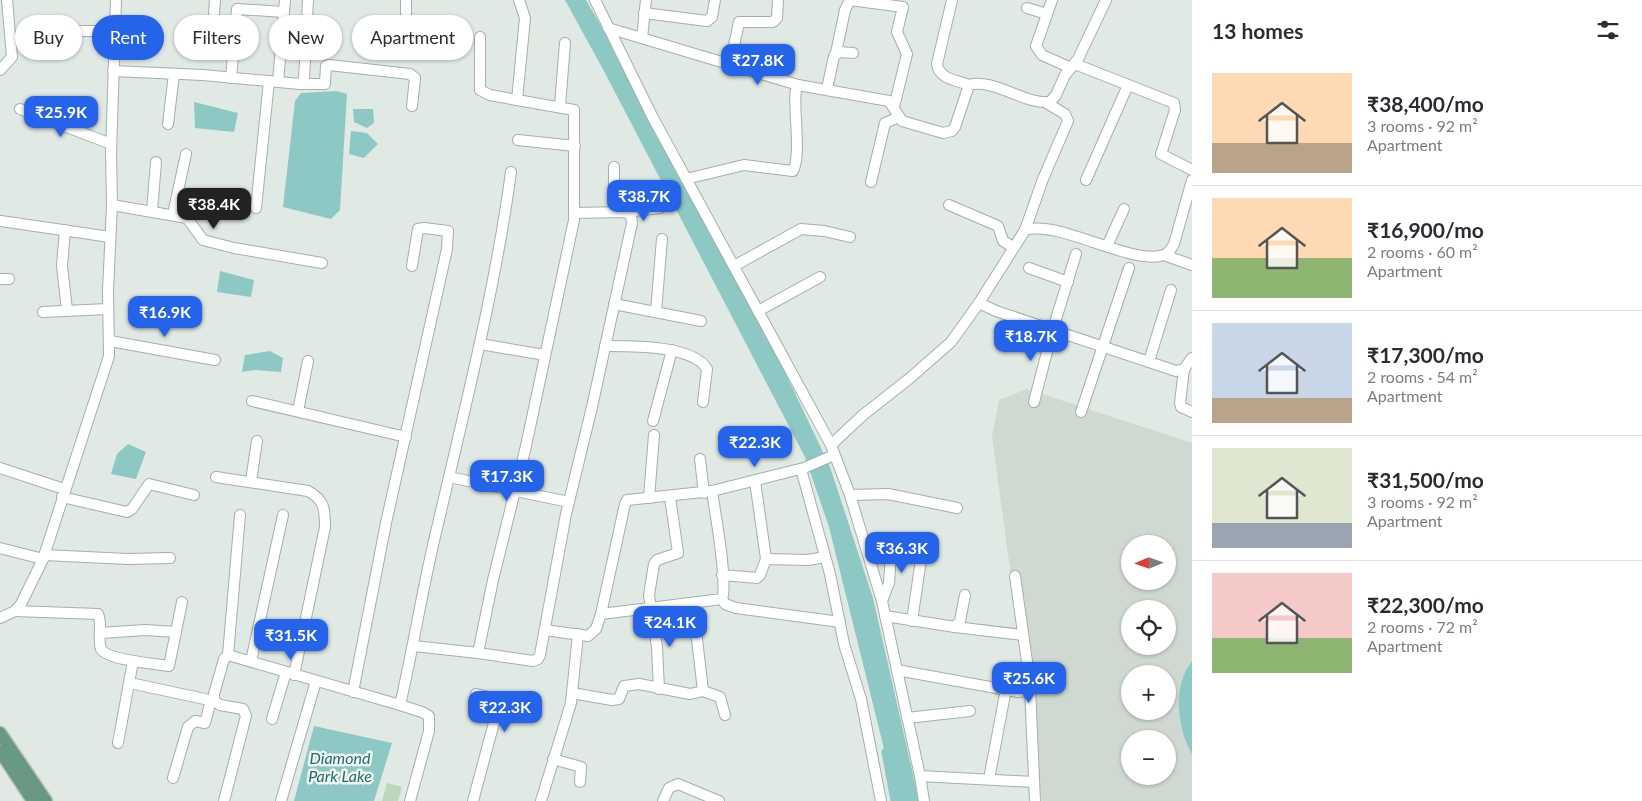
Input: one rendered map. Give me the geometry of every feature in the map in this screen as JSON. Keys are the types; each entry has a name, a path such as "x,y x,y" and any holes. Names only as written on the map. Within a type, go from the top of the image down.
{"main road":[{"path":"0,732 46,801"},
{"path":"0,751 33,801"}],"street":[{"path":"2,68 12,57 7,0"},
{"path":"115,15 116,0"},
{"path":"214,13 215,0"},
{"path":"256,208 285,0"},
{"path":"300,84 304,80 308,0"},
{"path":"406,0 406,15"},
{"path":"517,100 525,18 519,0"},
{"path":"594,0 686,178 758,311 831,453 850,495 882,601 924,801"},
{"path":"642,38 646,0"},
{"path":"644,13 707,21 712,17 715,0"},
{"path":"726,63 731,60 739,22 773,22 777,18 778,0"},
{"path":"827,89 845,10 850,0 903,7 898,32 906,54 896,112 885,123 871,182"},
{"path":"545,630 588,636 596,629 625,504 632,499 708,492 755,481 802,469 831,453 951,342 979,303 1025,230 1043,179 1068,120 1065,114 1045,102 1000,89 969,85 945,77 938,70 937,64 952,0"},
{"path":"1052,0 1036,41 1038,51 1073,66 1128,84 1174,103 1175,110 1161,154 1192,170"},
{"path":"1045,102 1053,99 1064,75 1073,66 1106,0"},
{"path":"1027,8 1047,14"},
{"path":"231,78 237,9 284,12"},
{"path":"608,28 798,85 889,101 896,112 920,127 948,133 955,127 969,85"},
{"path":"478,653 514,490 526,446 574,213 575,146 574,110 490,95 480,90 480,37"},
{"path":"560,106 565,43"},
{"path":"836,53 853,54"},
{"path":"15,611 29,592 44,557 63,493 107,365 110,341 108,309 112,205 111,144 113,60"},
{"path":"113,71 300,84 325,84 326,66 329,65 410,74 415,78 412,106"},
{"path":"168,124 174,74"},
{"path":"1086,180 1128,84"},
{"path":"686,178 744,164 793,171 798,132 794,92 798,85"},
{"path":"20,109 111,144"},
{"path":"518,140 575,146"},
{"path":"173,214 186,154"},
{"path":"152,211 156,162"},
{"path":"614,168 614,212"},
{"path":"400,705 414,646 437,526 480,344 504,227 511,172"},
{"path":"1164,256 1170,252 1180,225 1192,180"},
{"path":"112,205 173,214 190,220 203,240 234,248 322,264"},
{"path":"949,205 998,226 1003,241 1013,247"},
{"path":"574,213 625,212 660,208"},
{"path":"1108,246 1124,209"},
{"path":"414,646 533,661 538,659 540,655 569,502 632,223 631,215 625,212"},
{"path":"1,221 110,237"},
{"path":"1180,225 1192,223"},
{"path":"1025,230 1043,228 1136,254 1164,256 1192,265"},
{"path":"353,692 386,523 447,249 448,231 418,229 412,266"},
{"path":"734,266 801,229 824,231 850,237"},
{"path":"65,230 62,266 67,310"},
{"path":"656,312 662,240"},
{"path":"1034,402 1053,329 1076,254"},
{"path":"1029,268 1068,282"},
{"path":"1081,412 1129,268"},
{"path":"758,311 820,277"},
{"path":"1149,361 1171,290"},
{"path":"979,303 1176,370 1190,364"},
{"path":"614,304 701,321"},
{"path":"43,312 108,309"},
{"path":"110,341 215,360"},
{"path":"480,344 545,355"},
{"path":"605,346 643,346 672,350 698,361 707,369 702,402"},
{"path":"653,421 672,350"},
{"path":"298,411 308,361"},
{"path":"1190,364 1180,403 1181,407 1192,412"},
{"path":"252,401 406,437"},
{"path":"649,498 654,434"},
{"path":"251,482 257,441"},
{"path":"700,459 708,492 722,575 722,599 724,604 736,608 840,622"},
{"path":"0,468 63,493 127,512 132,509 149,484 194,495"},
{"path":"802,469 825,557 844,644 864,714 881,801"},
{"path":"216,477 308,491 318,497 326,507 324,526 290,673 272,719"},
{"path":"449,477 569,502"},
{"path":"722,575 760,577 766,559 755,481"},
{"path":"850,495 888,494 957,508"},
{"path":"659,689 652,609 649,595 654,564 657,560 678,553 670,497"},
{"path":"173,778 188,727 195,721 205,723 224,658 228,655 240,515"},
{"path":"251,661 283,516"},
{"path":"882,601 889,583 892,539"},
{"path":"0,548 44,557 170,558"},
{"path":"912,621 922,553"},
{"path":"766,559 808,560 825,557"},
{"path":"1015,576 1030,688 1035,801"},
{"path":"955,627 960,621 965,595"},
{"path":"601,614 722,599"},
{"path":"0,618 15,611 96,613 100,617 102,650 110,655 132,661 169,666 182,602"},
{"path":"693,604 703,691"},
{"path":"885,616 1023,635"},
{"path":"100,633 145,630 176,632"},
{"path":"541,801 571,702 578,634"},
{"path":"228,655 400,705 422,712 428,716 430,724 410,801"},
{"path":"118,743 130,683 132,661"},
{"path":"897,670 1006,690 1024,692 1030,688"},
{"path":"281,801 316,681"},
{"path":"130,683 213,700 220,704 243,709 246,716 224,801"},
{"path":"572,692 612,700 619,699 624,686 639,684 690,694 703,691 720,697 725,715"},
{"path":"989,780 1006,690"},
{"path":"473,801 499,704 496,699 476,694"},
{"path":"907,718 970,711"},
{"path":"553,759 581,766 580,782"},
{"path":"920,776 1034,782"},
{"path":"663,801 669,788 678,784 715,800"}],"shaded area":[{"path":"1027,389 1192,443 1192,801 1042,801 992,437 999,400"}],"green space":[{"path":"387,783 402,787 398,801 382,801"}],"water":[{"path":"565,0 586,0 605,33 764,328 830,467 873,598 919,801 897,801 829,527 805,457"},
{"path":"337,91 347,94 340,210 331,219 283,207 295,101 301,93"},
{"path":"194,102 238,113 234,132 195,128"},
{"path":"353,109 373,109 374,123 367,128 354,122"},
{"path":"351,131 367,133 378,144 364,158 349,154"},
{"path":"220,271 254,280 251,297 217,292"},
{"path":"270,351 283,358 281,372 255,370 242,372 245,355"},
{"path":"128,444 146,452 136,479 111,474 117,454"},
{"path":"1192,661 1192,754 1180,720 1179,695 1181,682"},
{"name":"Diamond Park Lake","path":"314,726 392,743 374,801 294,801"}],"waterway":[{"path":"886,752 895,801"}]}
